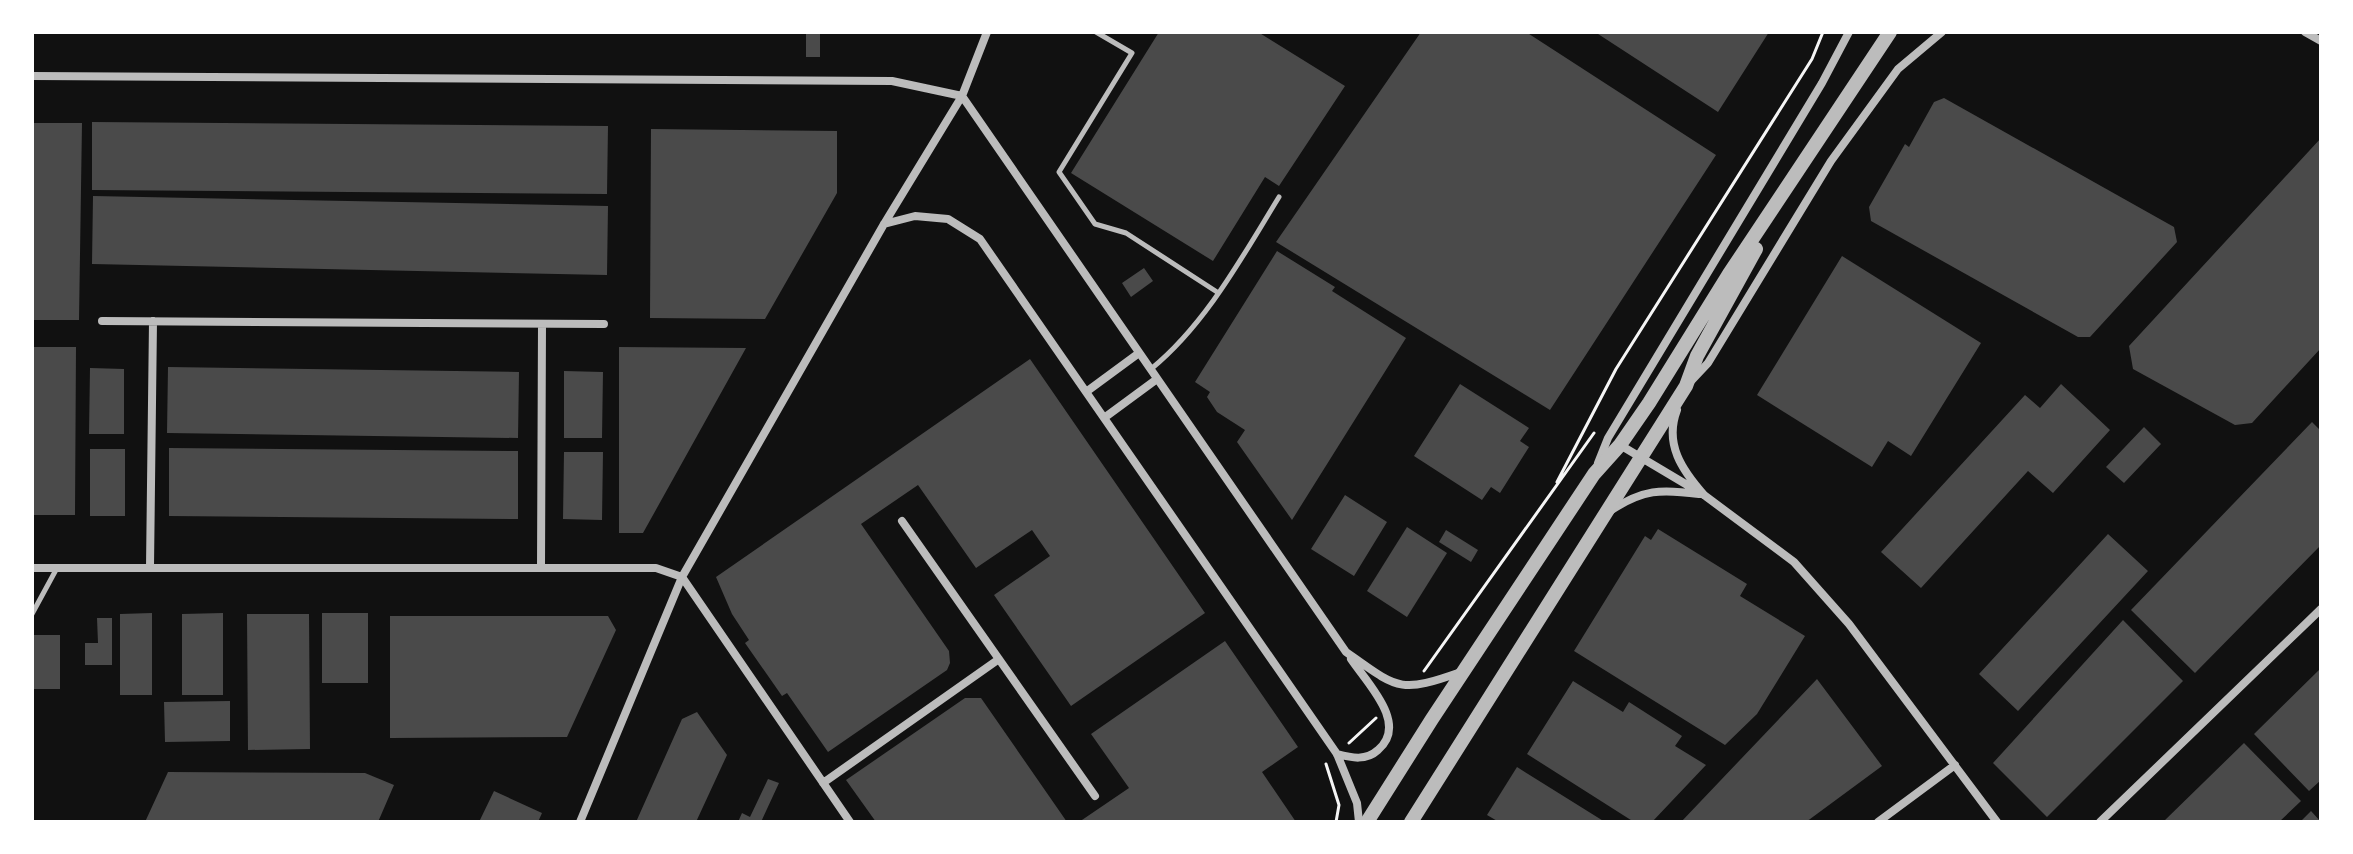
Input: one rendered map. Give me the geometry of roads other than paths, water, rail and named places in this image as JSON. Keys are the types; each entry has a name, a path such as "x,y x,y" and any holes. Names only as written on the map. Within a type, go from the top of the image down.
{"street":[{"path":"580,822 682,577 884,224 962,96 987,32"},
{"path":"1594,474 1608,438 1822,83 1849,32"},
{"path":"1367,822 1594,474 1620,445 1890,32"},
{"path":"1411,822 1686,386 1708,363 1831,161 1898,69 1942,32"},
{"path":"2305,32 2321,41"},
{"path":"32,76 892,81 962,96 1385,710 1391,726 1388,738 1379,750 1368,757 1337,754"},
{"path":"1704,495 1684,472 1676,456 1674,420 1697,356 1799,172"},
{"path":"884,224 915,216 948,219 980,239 1337,754 1357,803 1359,822"},
{"path":"102,321 604,324"},
{"path":"150,567 153,321"},
{"path":"541,568 542,324"},
{"path":"1086,392 1139,353"},
{"path":"1104,418 1157,379"},
{"path":"1620,445 1704,495 1794,562 1849,624 1997,822"},
{"path":"1602,517 1644,493 1675,491 1704,495"},
{"path":"902,521 1095,796"},
{"path":"32,568 656,568 682,577 850,822"},
{"path":"2100,822 2321,609"},
{"path":"1346,652 1389,682 1412,686 1466,670"},
{"path":"823,783 999,659"},
{"path":"1878,822 1955,765"}],"lane":[{"path":"1096,32 1132,53 1059,172 1095,224 1126,233 1217,292"},
{"path":"1151,370 1178,347 1279,197"},
{"path":"32,614 57,568"}]}
